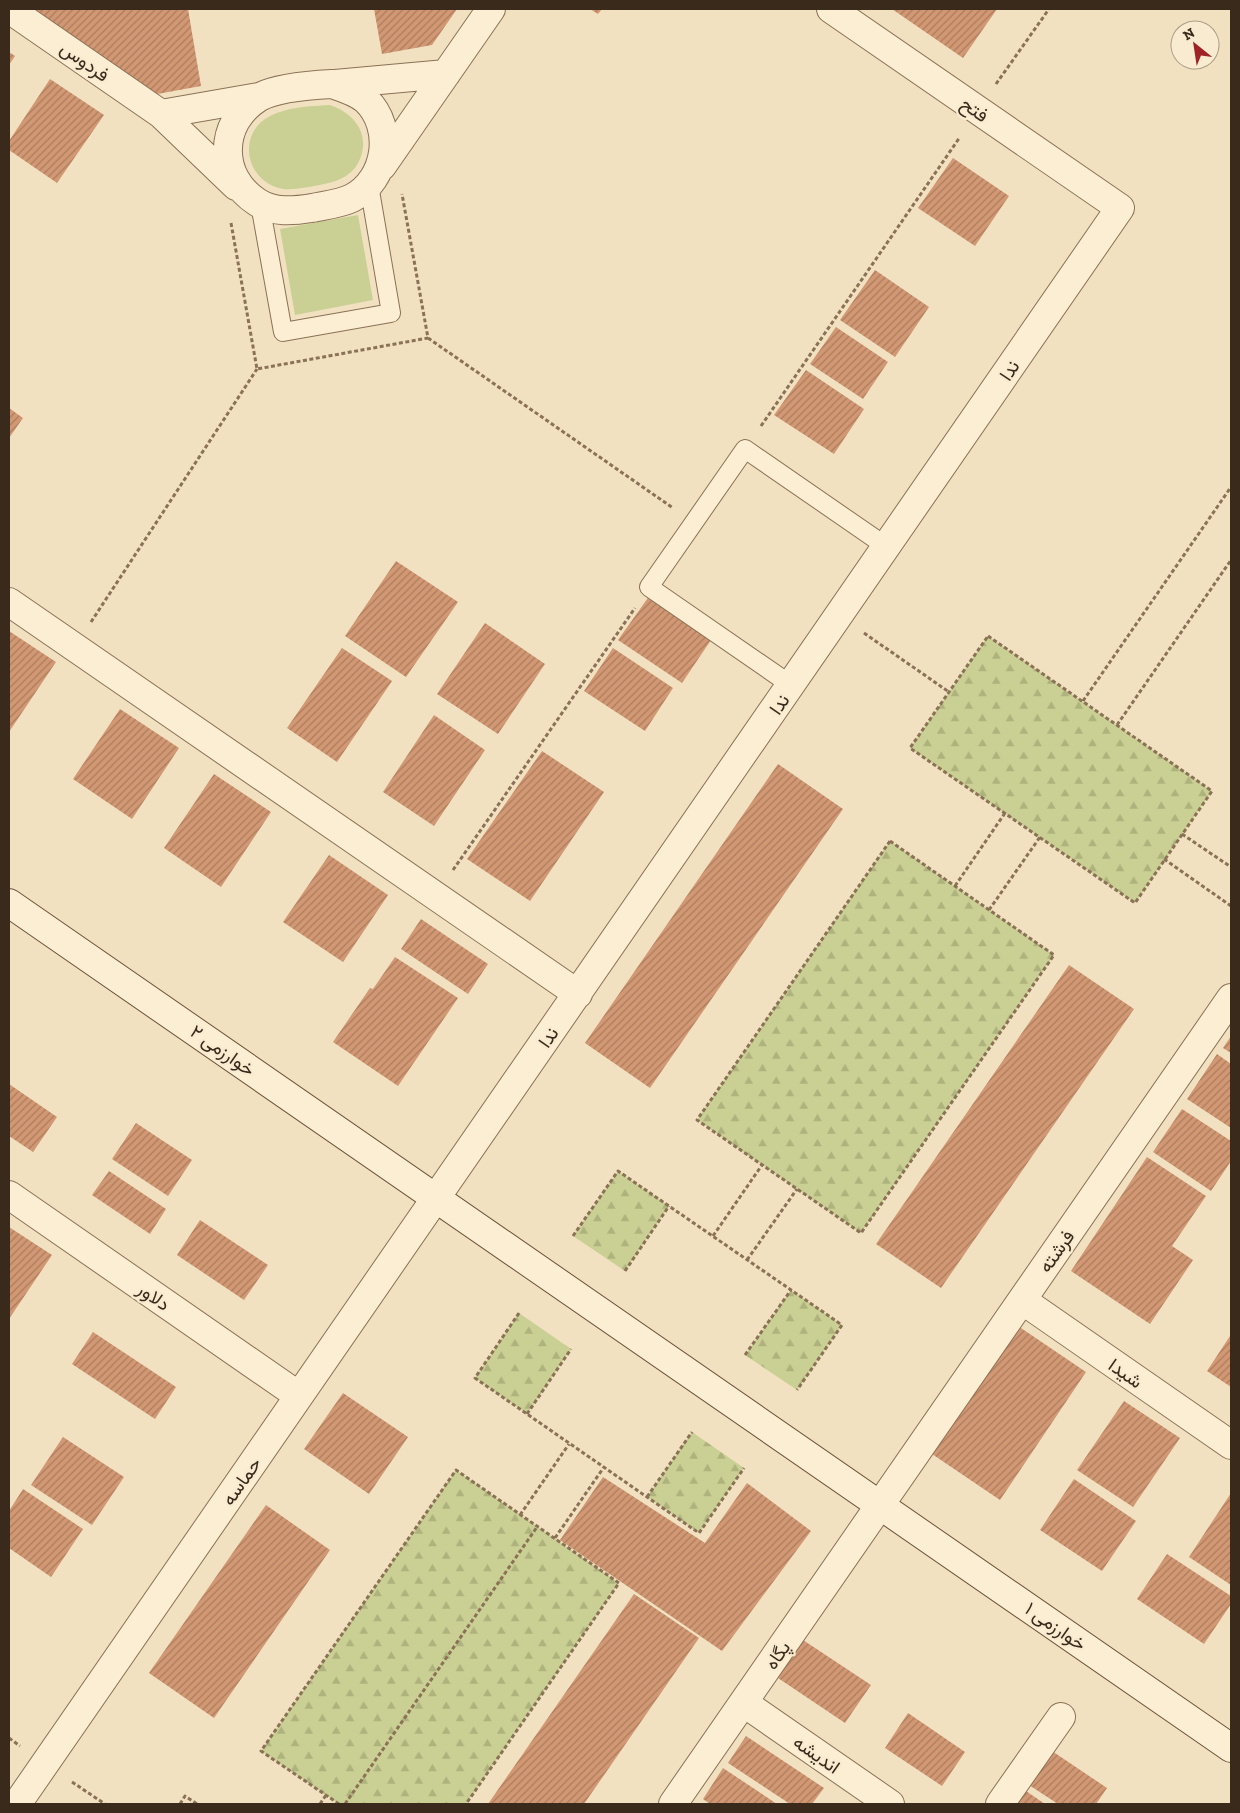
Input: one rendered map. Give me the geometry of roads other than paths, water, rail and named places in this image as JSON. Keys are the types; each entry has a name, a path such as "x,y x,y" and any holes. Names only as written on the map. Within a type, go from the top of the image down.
{"street":[{"name":"فردوس","path":"9,9 161,114 253,200"},
{"path":"259,97 244,109 233,124 228,142 228,162 234,179 253,200 279,211 336,203 352,198 373,178 491,9"},
{"name":"فتح","path":"831,9 1120,208"},
{"path":"161,114 259,97 315,84 446,74"},
{"path":"332,84 350,90 366,100 377,115 383,133 384,152 373,178"},
{"name":"ندا","path":"436,1198 1120,208"},
{"path":"9,602 578,994"},
{"name":"خوارزمی ۲","path":"9,903 880,1505"},
{"name":"فرشته","path":"880,1505 1231,998"},
{"name":"دلاور","path":"9,1195 300,1396"},
{"name":"حماسه","path":"22,1797 436,1198"},
{"name":"شیدا","path":"1022,1300 1231,1445"},
{"name":"پگاه","path":"673,1804 880,1505"},
{"name":"خوارزمی ۱","path":"880,1505 1231,1748"},
{"name":"اندیشه","path":"744,1703 890,1804"},
{"path":"1000,1804 1061,1717"}],"lane":[{"path":"253,200 283,332 391,313 373,178"},
{"path":"791,685 649,587 694,522 745,449 887,547"}]}
